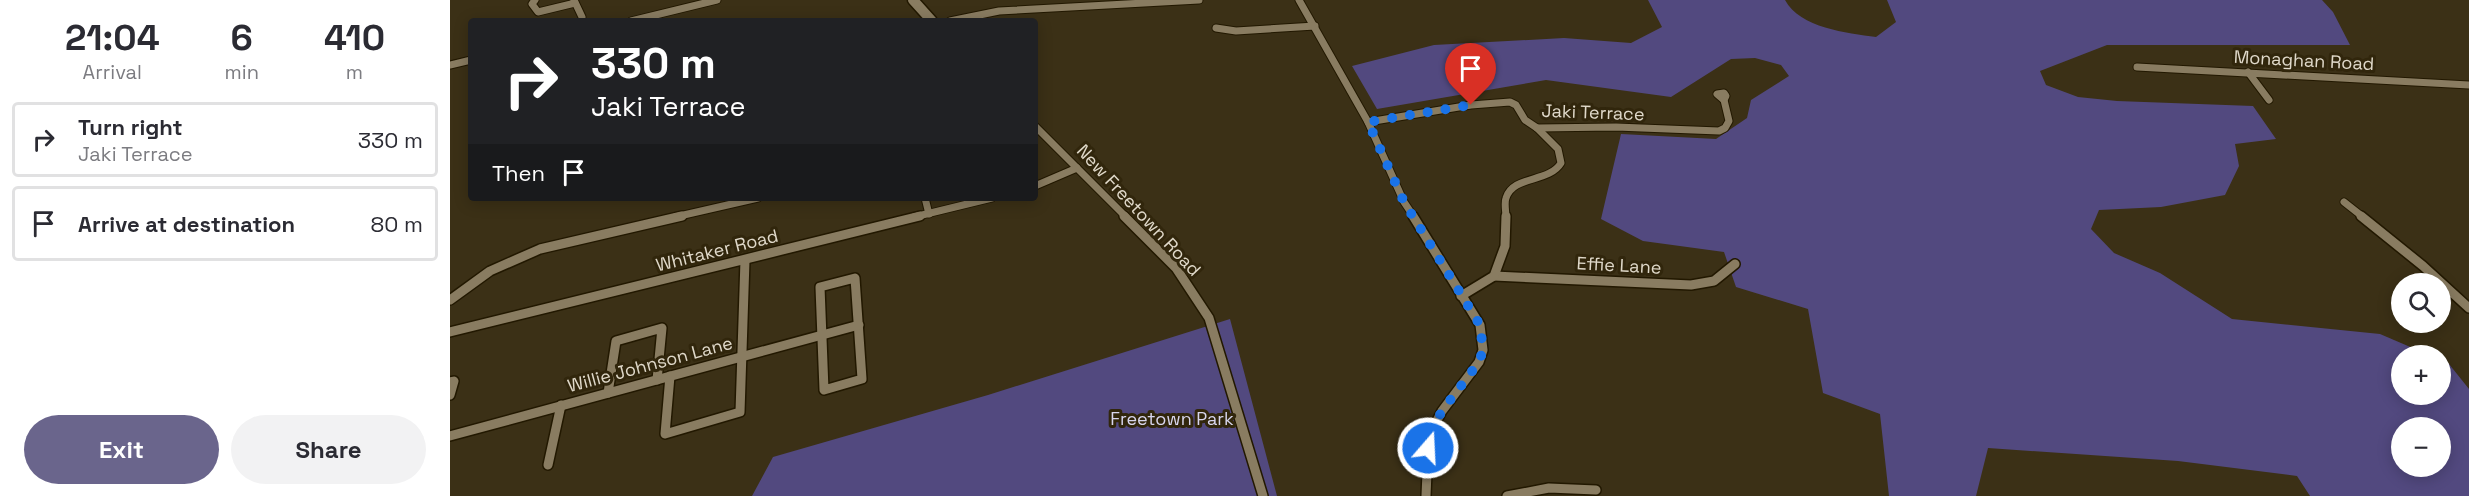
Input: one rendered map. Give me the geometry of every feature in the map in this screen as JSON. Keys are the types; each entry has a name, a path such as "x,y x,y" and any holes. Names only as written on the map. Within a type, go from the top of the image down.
{"street":[{"path":"536,0 532,4 538,12 574,1 582,17"},
{"path":"644,18 717,0"},
{"path":"913,0 929,18"},
{"path":"965,18 999,11 1199,0"},
{"path":"1299,0 1368,122 1404,202 1480,325 1483,350 1470,376 1442,411 1432,429 1428,448 1426,496"},
{"path":"1216,28 1236,31 1315,26"},
{"path":"450,65 468,61"},
{"name":"Monaghan Road","path":"2137,67 2469,85"},
{"path":"2248,72 2269,100"},
{"name":"Jaki Terrace","path":"1368,122 1498,101 1513,104 1525,120 1537,128 1616,127 1719,131 1729,122 1724,100"},
{"path":"1461,296 1494,276 1505,246 1508,192 1518,183 1551,174 1560,167 1561,158 1558,149 1537,128"},
{"name":"New Freetown Road","path":"1038,129 1176,268 1199,300 1209,318 1263,496"},
{"path":"1038,185 1077,168"},
{"path":"450,300 490,271 540,249 745,201"},
{"path":"926,201 929,214"},
{"name":"Whitaker Road","path":"450,333 980,201"},
{"path":"2344,202 2423,266 2469,308"},
{"path":"670,376 665,434 740,412 745,260"},
{"name":"Effie Lane","path":"1494,276 1691,285 1714,281 1736,264"},
{"path":"855,278 862,379 824,390 822,335 820,287 855,278"},
{"name":"Willie Johnson Lane","path":"450,436 859,325"},
{"path":"608,393 616,340 662,328 657,380"},
{"path":"450,382 454,381 450,395"},
{"path":"548,465 561,405"},
{"path":"1507,496 1550,488 1596,490"}],"green space":[{"path":"1648,0 1785,0 1801,17 1825,28 1876,37 1896,22 1887,0 2322,0 2333,12 2350,45 2107,45 2040,71 2046,85 2078,97 2117,101 2253,106 2276,139 2235,144 2239,166 2225,195 2161,207 2099,210 2091,229 2114,253 2160,273 2232,319 2380,334 2406,345 2391,345 2391,405 2451,405 2451,366 2469,389 2469,496 2310,496 2297,476 2178,461 1988,448 1976,496 1889,496 1880,414 1823,393 1808,309 1736,287 1724,252 1643,241 1601,219 1621,134 1716,139 1747,118 1751,100 1789,76 1781,65 1755,58 1731,59 1671,97 1546,80 1377,109 1352,66 1434,45 1564,38 1631,43 1662,27"},
{"name":"Freetown Park","path":"1230,319 1277,496 752,496 773,457 988,395"}],"route":[{"path":"1428,448 1432,429 1442,411 1479,362 1483,350 1480,325 1404,202 1368,122 1471,105"}]}
